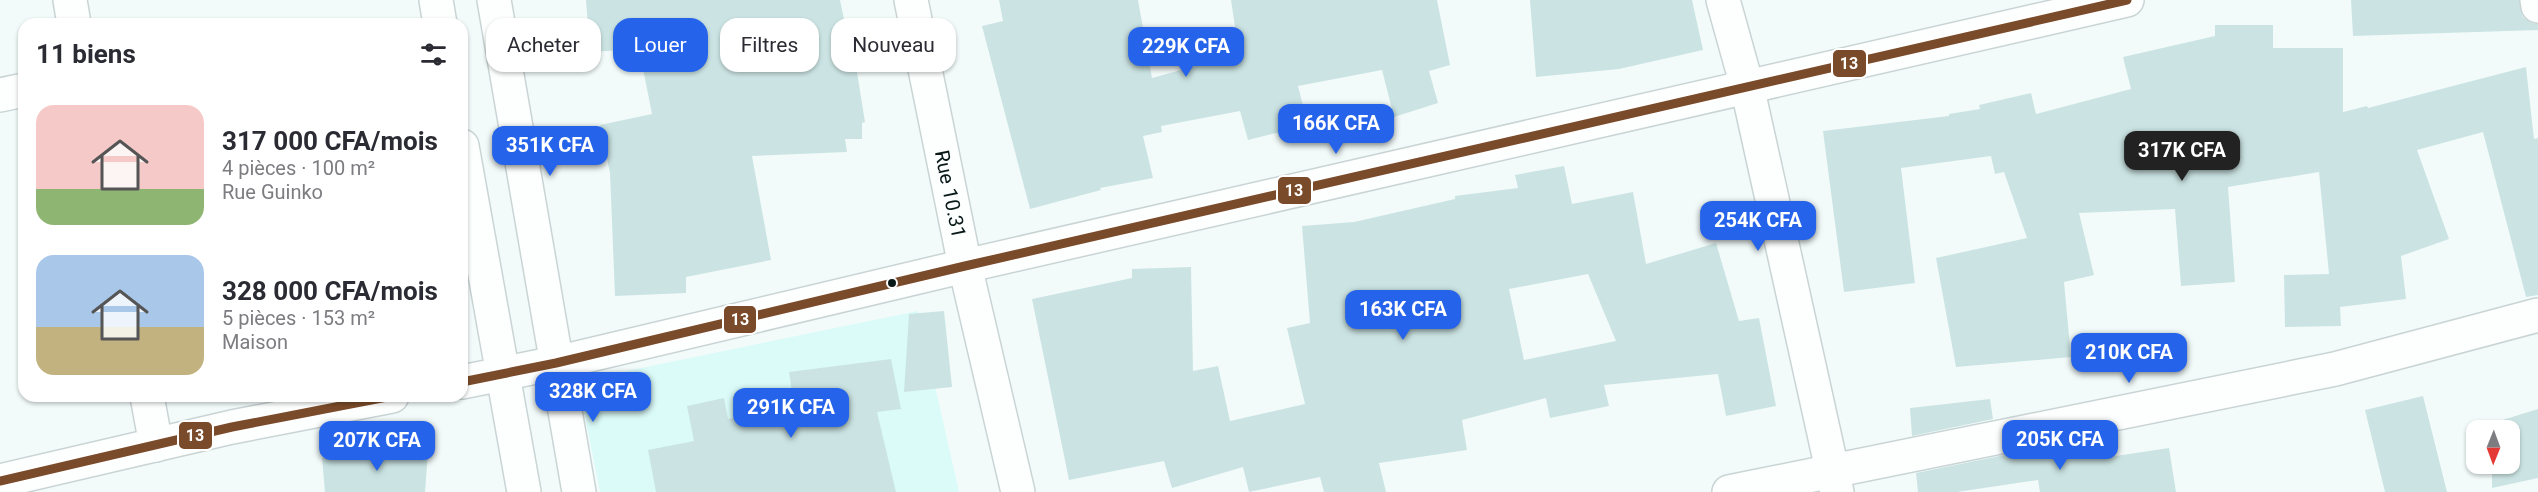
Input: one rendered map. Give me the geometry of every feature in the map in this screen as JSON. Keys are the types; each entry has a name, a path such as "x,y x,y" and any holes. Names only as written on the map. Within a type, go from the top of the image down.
{"street":[{"path":"70,0 73,18"},
{"path":"436,0 439,18"},
{"path":"494,0 579,492"},
{"name":"Rue 10.31","path":"911,0 964,266 1018,492"},
{"path":"1723,0 1747,86 1835,481"},
{"path":"468,381 556,363 964,266 2127,0"},
{"path":"2537,0 2538,6"},
{"path":"0,95 18,91"},
{"path":"468,179 524,492"},
{"path":"1729,492 1835,481 2335,369 2538,315"},
{"path":"148,402 156,445"},
{"path":"0,481 232,427 361,402"}],"shaded area":[{"path":"918,311 959,492 600,492 578,381"}],"building":[{"path":"586,0 840,0 844,18 831,18 831,72 857,72 865,122 862,123 862,139 845,139 847,152 752,156 771,260 686,277 686,293 615,296 610,173 600,125 652,114 644,72 708,72 708,18 613,18 613,51 601,51 601,18 587,18"},
{"path":"999,0 1138,0 1152,78 1239,54 1231,0 1437,0 1450,65 1429,71 1438,103 1394,117 1382,70 1298,86 1308,125 1248,140 1240,111 1161,126 1162,132 1143,136 1153,178 1100,188 1101,190 1030,209 982,26 1003,21"},
{"path":"1530,0 1692,0 1703,50 1619,69 1536,77"},
{"path":"2351,0 2519,0 2523,17 2531,23 2538,24 2538,30 2353,36"},
{"path":"2215,25 2273,25 2273,48 2343,48 2343,112 2367,106 2368,108 2526,67 2534,139 2538,138 2538,295 2526,297 2483,132 2417,150 2449,239 2401,256 2406,299 2340,307 2341,326 2285,327 2284,275 2329,274 2319,172 2228,187 2235,282 2181,286 2175,209 2079,213 2094,275 2064,282 2071,357 1956,367 1936,258 2027,238 2004,172 1995,174 1991,156 1901,168 1915,283 1844,292 1823,131 1949,116 1949,114 1980,109 1979,105 2031,93 2036,114 2131,89 2123,57 2215,36"},
{"path":"1564,166 1572,204 1633,192 1646,264 1716,243 1739,321 1759,318 1776,406 1726,416 1718,374 1604,385 1609,406 1550,418 1546,398 1462,420 1467,450 1379,463 1386,492 1324,492 1320,477 1249,492 1243,467 1172,488 1164,461 1069,480 1032,299 1132,278 1132,269 1191,267 1193,371 1218,366 1230,421 1305,404 1287,328 1310,323 1302,226 1354,222 1455,199 1455,196 1518,188 1515,175","holes":["1588,274 1616,341 1524,360 1509,289"]},
{"path":"944,311 952,387 904,392 909,314"},
{"path":"891,359 901,409 877,412 896,492 656,492 648,450 694,441 687,406 724,398 728,419 794,405 789,372"},
{"path":"2423,396 2447,492 2385,492 2365,410"},
{"path":"1990,399 1993,419 1912,436 1910,408"},
{"path":"2538,409 2538,478 2492,488 2492,474 2520,474 2520,420 2503,420"},
{"path":"2103,435 2109,457 2169,448 2176,492 2040,492 2038,480 1957,492 1918,492 1916,473"},
{"path":"385,449 428,452 425,492 325,492 322,458 385,453"}],"transit line":[{"name":"13","path":"468,381 556,363 965,266 2127,0"},
{"name":"13","path":"0,481 232,427 361,402"}]}
